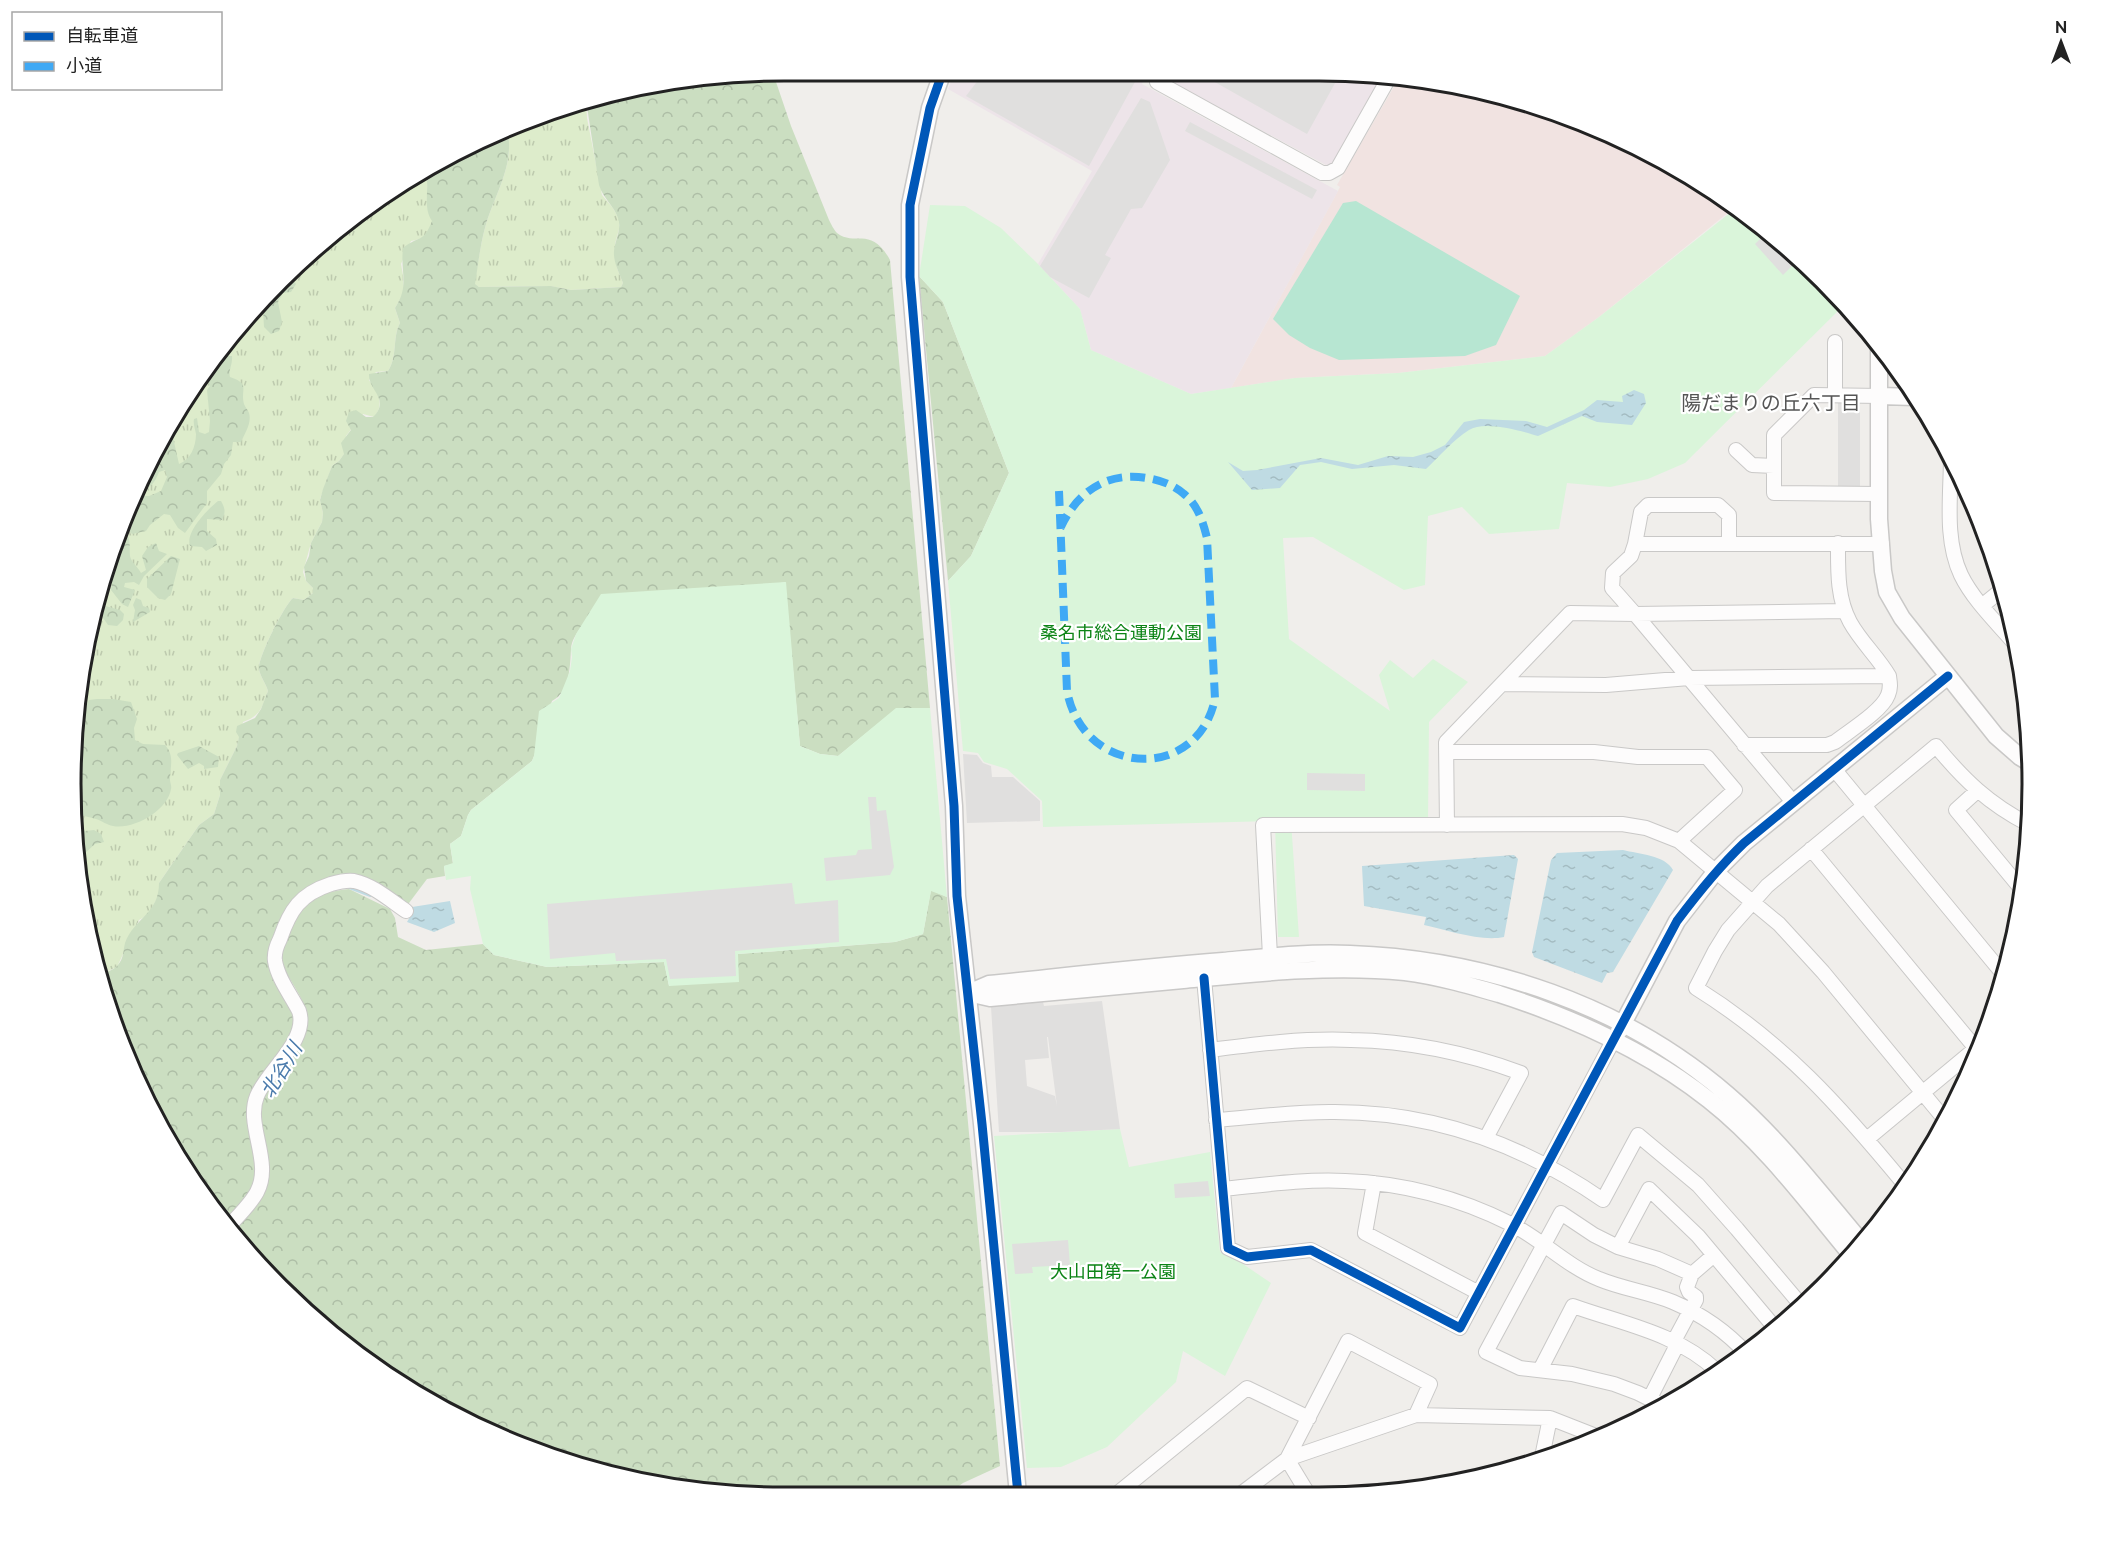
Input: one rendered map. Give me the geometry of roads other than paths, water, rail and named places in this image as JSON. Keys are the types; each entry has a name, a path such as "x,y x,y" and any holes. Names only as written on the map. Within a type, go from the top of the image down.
{"street":[{"path":"939,81 930,108 910,205 910,277 954,806 957,896 1017,1487"},
{"path":"1158,81 1322,173 1329,173 1338,168 1384,85"},
{"path":"1835,342 1835,394"},
{"path":"1879,359 1879,494 1884,577 1892,603 1996,736 2021,758"},
{"path":"1879,494 1774,493 1774,435 1814,395 1906,397"},
{"path":"1736,450 1752,465 1774,466"},
{"path":"1951,476 1952,550 1965,582 2004,631"},
{"path":"1729,544 1729,515 1718,505 1648,505 1641,512 1631,556 1613,573 1612,588 1793,802"},
{"path":"1744,745 1827,745 1835,742 1886,699 1891,686 1889,676 1851,624 1840,596 1838,543"},
{"path":"1635,544 1882,544"},
{"path":"1983,605 1996,595"},
{"path":"1447,825 1446,742 1570,614 1845,611"},
{"path":"1502,684 1606,685 1689,678 1889,676"},
{"path":"1204,978 1228,1248 1247,1257 1311,1251 1460,1328 1677,921 1716,871 1744,843 1948,676"},
{"path":"1901,1180 1829,1096 1783,1052 1739,1016 1696,988 1721,940 1751,902 1777,877 1936,746 1955,770 1977,791 2004,812 2020,820"},
{"path":"1446,752 1594,752 1638,757 1707,757 1735,790 1679,841"},
{"path":"1834,769 1998,967"},
{"path":"1977,791 1956,810 2015,881"},
{"path":"1270,956 1263,825 1622,824 1646,828 1679,841 1779,924 1802,948 1940,1114"},
{"path":"1811,849 1973,1042"},
{"path":"233,1221 255,1194 260,1182 261,1152 253,1113 257,1096 300,1030 301,1016 275,961 277,947 288,915 297,904 315,890 338,882 351,881 371,888 406,910"},
{"path":"968,993 989,984 1270,956 1350,954 1411,958 1522,981 1623,1023 1690,1065 1747,1112 1796,1164 1857,1237"},
{"path":"968,993 990,998 1321,969 1408,973 1445,979 1517,1000 1614,1039 1661,1066 1708,1100 1730,1118 1781,1170 1847,1249"},
{"path":"1210,1050 1303,1041 1375,1041 1451,1053 1521,1073 1486,1138"},
{"path":"1867,1139 1966,1058"},
{"path":"1216,1120 1310,1112 1367,1113 1433,1123 1486,1138 1547,1165 1603,1200 1638,1135 1698,1185 1797,1300"},
{"path":"1222,1189 1323,1181 1374,1183 1409,1188 1444,1197 1474,1207 1515,1226 1598,1279 1665,1299 1690,1311 1726,1333 1740,1347"},
{"path":"1374,1183 1365,1233 1479,1293"},
{"path":"1618,1247 1649,1189 1698,1236 1771,1323"},
{"path":"1692,1274 1658,1259 1618,1247 1594,1235 1561,1213 1486,1352 1520,1368 1602,1380 1655,1401 1676,1342 1696,1300 1687,1290 1692,1274 1714,1255"},
{"path":"1540,1370 1573,1306 1676,1342 1696,1354 1712,1368"},
{"path":"1287,1459 1348,1341 1430,1384 1416,1416"},
{"path":"1125,1487 1248,1388 1309,1418"},
{"path":"1249,1487 1287,1459 1416,1416 1550,1418 1588,1433"},
{"path":"1543,1451 1550,1418"},
{"path":"1287,1459 1304,1487"}],"water":[{"path":"1634,390 1644,394 1646,403 1632,425 1597,422 1582,416 1538,436 1503,427 1476,427 1458,438 1426,469 1394,465 1352,469 1321,462 1300,465 1280,488 1252,490 1228,462 1243,471 1321,458 1358,465 1388,456 1413,457 1445,445 1464,422 1480,419 1526,421 1547,427 1584,410 1597,400 1623,402 1622,396"},
{"path":"1623,850 1658,858 1673,870 1613,972 1607,973 1602,983 1534,957 1532,952 1551,860 1557,853"},
{"path":"1514,855 1518,859 1504,937 1485,938 1464,935 1424,925 1426,917 1364,906 1362,866"},
{"path":"450,901 455,923 434,932 407,922 411,915 408,912 412,907"}],"waterway":[{"name":"北谷川","path":"349,887 370,895"}],"district":[{"name":"陽だまりの丘六丁目","path":"1771,403"}],"park label":[{"name":"桑名市総合運動公園","path":"1121,632"},
{"name":"大山田第一公園","path":"1113,1271"}]}
